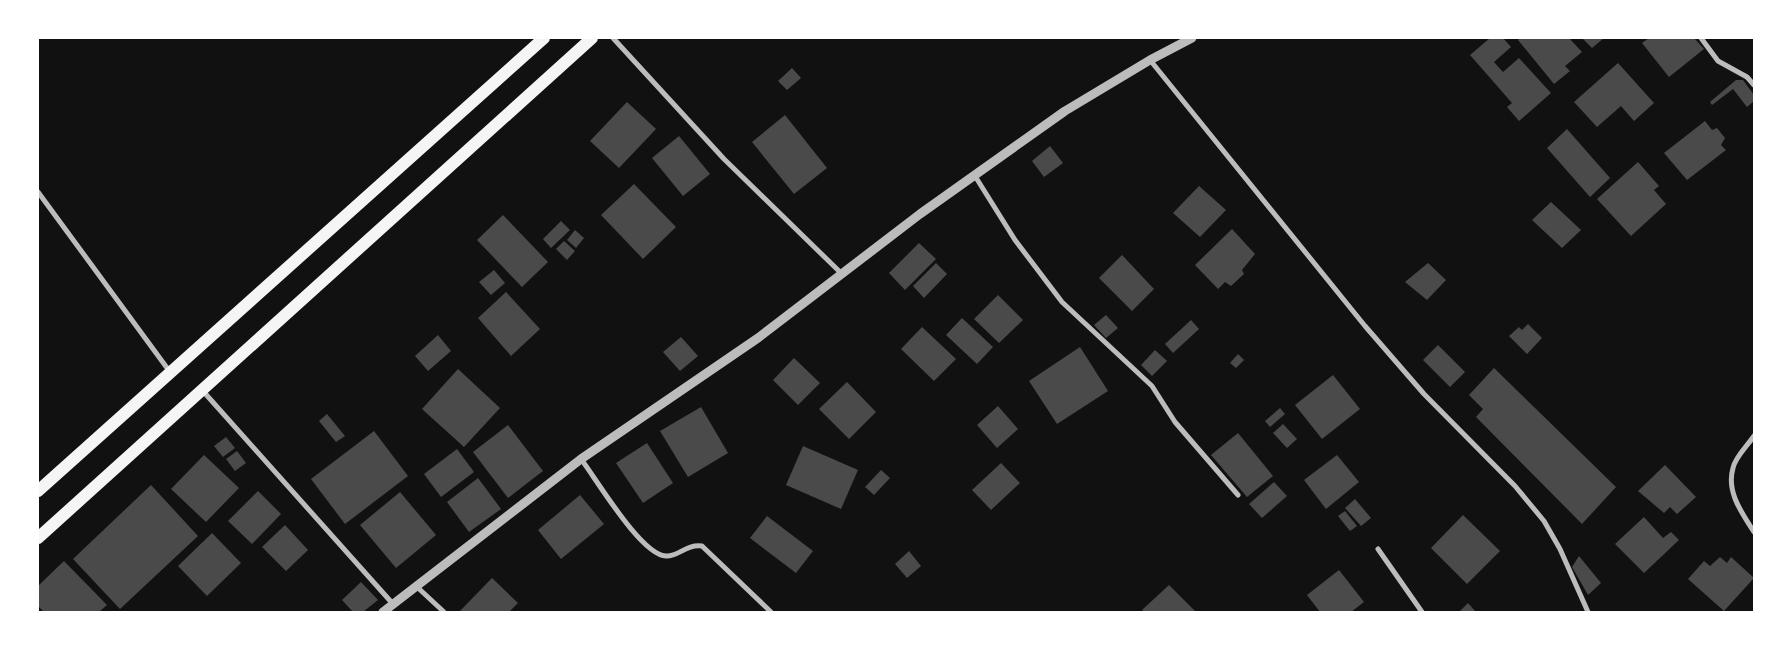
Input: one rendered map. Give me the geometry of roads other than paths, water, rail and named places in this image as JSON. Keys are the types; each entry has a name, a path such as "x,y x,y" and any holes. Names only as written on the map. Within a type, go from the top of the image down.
{"main road":[{"path":"38,492 544,38"},
{"path":"38,538 592,38"}],"street":[{"path":"613,38 724,159 841,273"},
{"path":"383,612 581,459 758,338 841,273 1065,111 1150,60 1192,38"},
{"path":"1701,38 1718,61 1746,76 1754,85"},
{"path":"1150,60 1377,340 1424,394 1515,486 1544,521 1588,607 1588,612"},
{"path":"975,176 1015,240 1062,302 1152,386 1175,422 1238,495"},
{"path":"38,192 170,372"},
{"path":"201,390 393,604"},
{"path":"1754,436 1733,467 1732,486 1736,503 1754,532"},
{"path":"581,459 641,543 656,554 668,557 692,545 702,546 771,612"},
{"path":"1378,549 1422,612"},
{"path":"416,585 444,612"}]}
